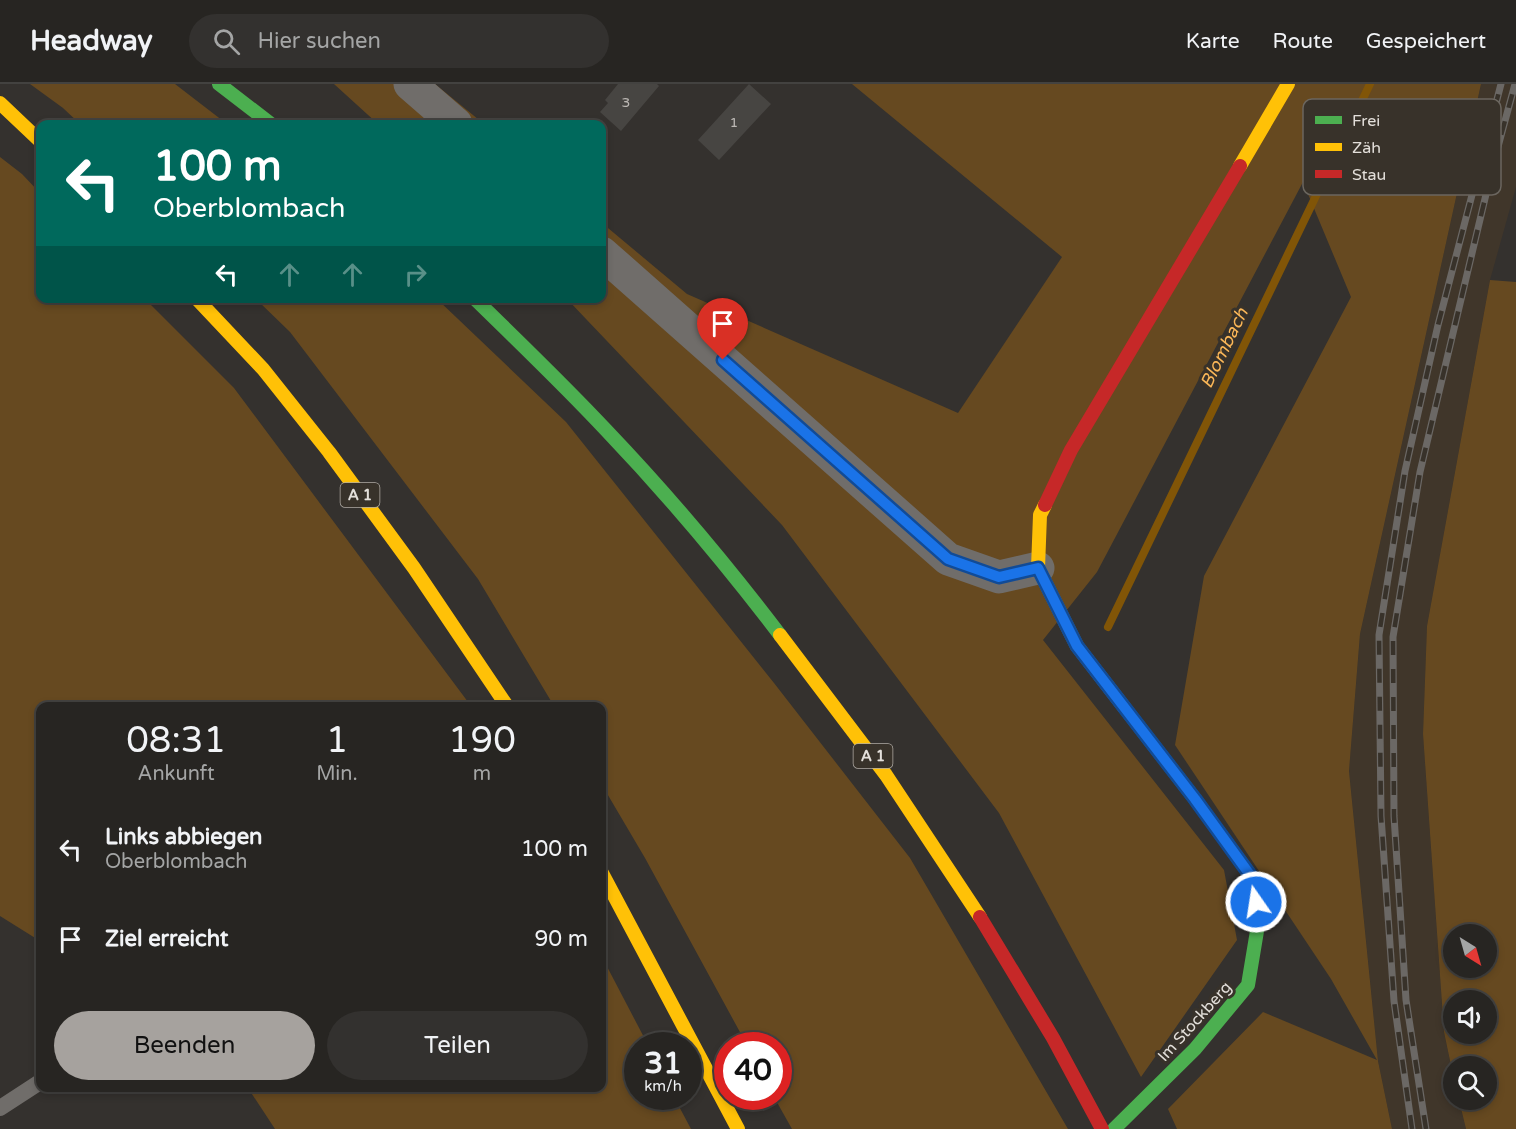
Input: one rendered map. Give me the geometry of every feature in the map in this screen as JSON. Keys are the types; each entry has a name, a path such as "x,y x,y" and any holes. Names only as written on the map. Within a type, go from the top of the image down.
{"main road":[{"path":"219,84 266,120"},
{"path":"1038,568 1040,515 1071,450 1288,84"},
{"path":"0,104 36,137"},
{"name":"A 1","path":"201,303 263,369 329,452 420,578 504,702"},
{"name":"A 1","path":"479,303 625,449 788,643 881,767 961,885 1045,1025 1102,1129"},
{"name":"Im Stockberg","path":"1038,568 1077,646 1195,799 1253,879 1258,925 1248,985 1195,1049 1114,1129"},
{"path":"606,881 738,1129"}],"street":[{"path":"410,84 451,120"},
{"path":"606,257 948,559 999,577 1038,568"}],"lane":[{"path":"0,1108 36,1085"}],"shaded area":[{"path":"30,84 175,84 222,120 76,120"},
{"path":"334,84 435,84 479,120 374,120"},
{"path":"852,84 1481,84 1478,99 1303,99 1303,182 1097,572 1043,640 1224,870 1237,940 1141,1077 999,813 782,525 571,303 606,303 606,226 687,294 958,413 1062,257"},
{"path":"1481,84 1516,84 1516,187 1490,280 1427,626 1423,734 1443,1044 1447,1044 1449,1056 1443,1056 1443,1110 1461,1110 1466,1129 1392,1129 1378,1061 1349,770 1360,634 1457,195 1501,195 1501,99 1478,99"},
{"path":"0,157 22,174 36,189 36,303 149,303 234,388 468,702 36,702 36,938 0,916"},
{"path":"1308,195 1457,195 1360,634 1349,771 1378,1061 1392,1129 1177,1129 1168,1109 1263,1012 1377,1060 1331,979 1175,745 1204,576 1351,297"},
{"path":"1490,280 1516,282 1516,1129 1466,1129 1461,1110 1497,1110 1497,1056 1449,1056 1447,1044 1497,1044 1497,990 1443,990 1443,1018 1423,734 1427,626"},
{"path":"260,303 441,303 566,422 910,858 1068,1129 792,1129 781,1110 792,1110 792,1032 740,1032 645,858 606,792 606,702 552,702 478,579 290,332"},
{"path":"606,965 641,1032 624,1032 624,1110 681,1110 691,1129 275,1129 251,1092 606,1092"}],"building":[{"path":"618,84 657,84 659,86 621,131 600,112 608,103 605,100"},
{"path":"749,84 771,104 719,160 698,140"}],"waterway":[{"name":"Blombach","path":"1363,99 1370,84"},
{"name":"Blombach","path":"1108,627 1316,195"}],"railway":[{"path":"1497,99 1501,84"},
{"path":"1501,136 1515,84"},
{"path":"1412,1129 1394,1001 1381,816 1379,635 1405,471 1438,325 1472,195"},
{"path":"1426,1129 1406,1000 1394,816 1393,637 1420,472 1486,195"}],"traffic: fast":[{"path":"219,84 266,120"},
{"path":"479,303 574,397 652,479 718,556 780,635"},
{"path":"1114,1129 1195,1049 1248,985 1258,925 1253,879 1124,707"}],"traffic: slow":[{"path":"1240,166 1288,84"},
{"path":"0,103 36,137"},
{"path":"201,303 263,369 329,452 414,568 504,702"},
{"path":"1045,505 1040,515 1038,568 1077,646 1124,707"},
{"path":"780,635 886,775 980,917"},
{"path":"606,881 738,1129"}],"traffic: jam":[{"path":"1045,505 1071,450 1240,166"},
{"path":"980,917 1053,1038 1102,1129"}],"route":[{"path":"723,360 948,559 999,577 1038,568 1077,646 1195,799 1253,879 1256,902"}]}
